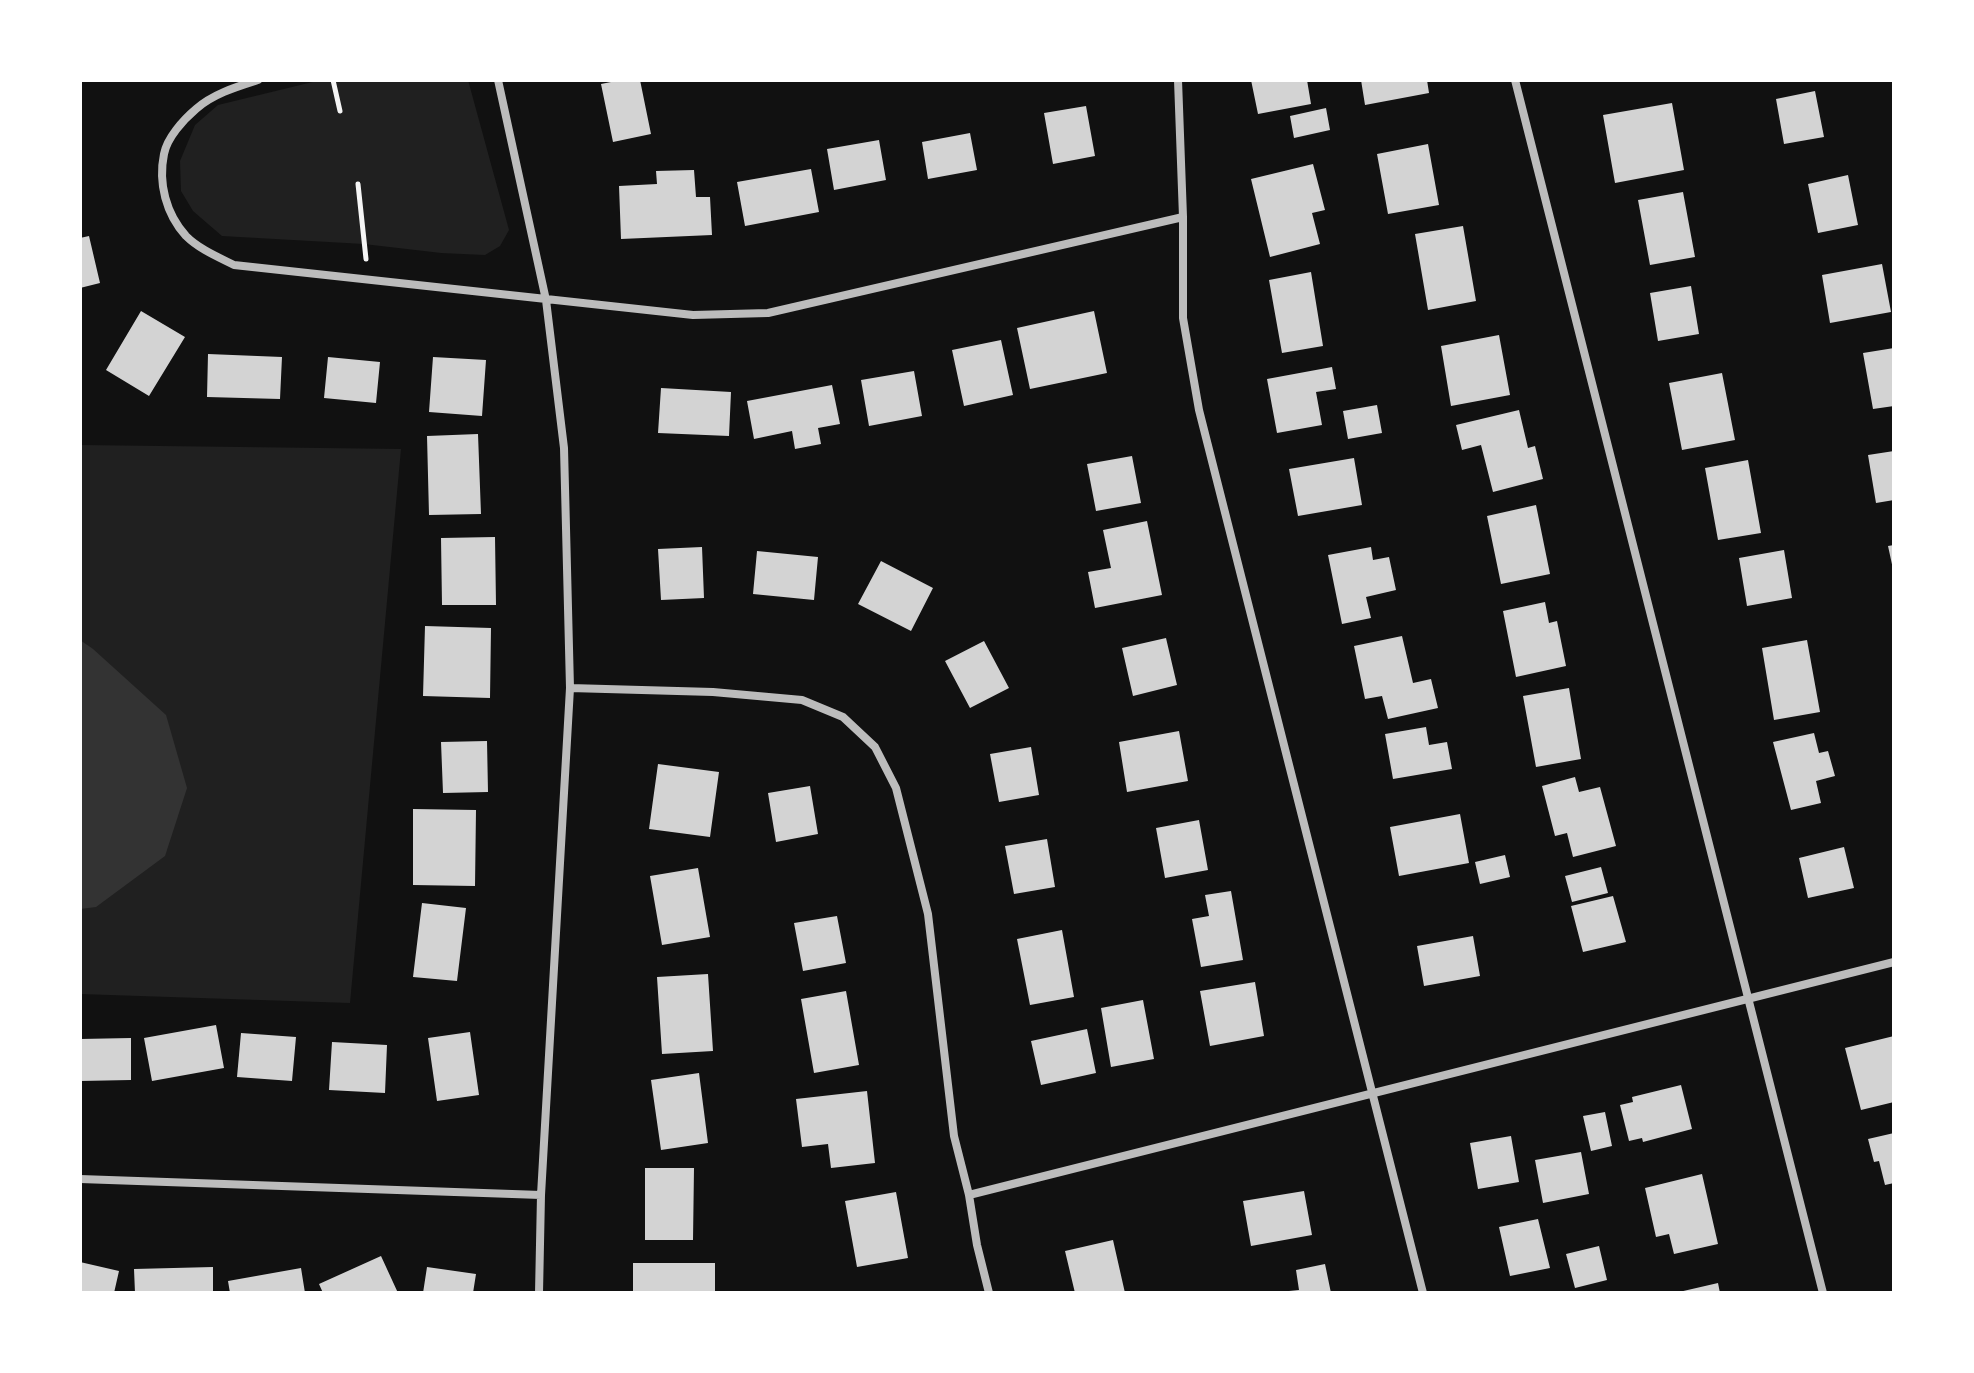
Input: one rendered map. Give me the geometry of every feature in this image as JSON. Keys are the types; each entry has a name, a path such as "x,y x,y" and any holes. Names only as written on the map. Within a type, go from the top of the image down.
{"street":[{"path":"258,80 222,92 197,108 174,132 164,153 162,189 173,217 187,237 209,253 234,265 693,315 768,313 1183,217"},
{"path":"498,80 546,300 564,448 570,688 541,1195 539,1293"},
{"path":"1178,80 1183,318 1199,410 1423,1293"},
{"path":"1515,80 1823,1293"},
{"path":"570,688 713,692 802,700 843,717 875,747 896,788 928,914 954,1136 989,1293"},
{"path":"969,1195 1894,962"},
{"path":"80,1179 541,1195"}],"path":[{"path":"333,80 340,111"},
{"path":"358,184 369,279"}],"shaded area":[{"path":"321,80 468,80 509,230 500,246 485,255 222,236 193,211 181,191 180,161 195,125 218,105"},
{"path":"80,445 401,449 350,1003 80,994"},
{"path":"80,640 166,715 187,788 165,856 96,907 80,909"}],"building":[{"path":"640,80 651,134 613,142 601,84"},
{"path":"1251,80 1307,80 1311,104 1258,114"},
{"path":"1361,80 1427,80 1429,93 1365,105"},
{"path":"1815,91 1824,137 1784,144 1776,99"},
{"path":"1672,103 1684,170 1615,183 1603,115"},
{"path":"1086,106 1095,156 1053,164 1044,113"},
{"path":"1326,108 1330,130 1294,138 1290,116"},
{"path":"970,133 977,170 928,179 922,142"},
{"path":"879,140 886,180 834,190 827,149"},
{"path":"1428,144 1439,205 1388,214 1377,154"},
{"path":"1313,164 1325,210 1312,213 1320,244 1270,257 1251,179"},
{"path":"811,169 819,212 745,226 737,182"},
{"path":"694,170 696,197 710,197 712,235 621,239 619,186 657,184 656,171"},
{"path":"1848,175 1858,225 1818,233 1808,184"},
{"path":"1683,192 1695,257 1650,265 1638,200"},
{"path":"1463,226 1476,301 1428,310 1415,234"},
{"path":"89,236 100,283 80,288 80,238"},
{"path":"1882,264 1891,312 1830,323 1822,275"},
{"path":"1311,272 1323,346 1282,353 1269,280"},
{"path":"1691,286 1699,334 1658,341 1650,293"},
{"path":"141,311 185,337 149,396 106,370"},
{"path":"1094,311 1107,373 1030,389 1017,328"},
{"path":"1499,335 1510,395 1451,406 1441,346"},
{"path":"1001,340 1013,395 964,406 952,350"},
{"path":"1894,348 1894,406 1873,409 1863,353"},
{"path":"208,354 282,357 280,399 207,397"},
{"path":"328,357 380,362 376,403 324,398"},
{"path":"433,357 486,360 482,416 429,412"},
{"path":"1332,367 1336,389 1316,392 1322,425 1277,433 1267,379"},
{"path":"914,371 922,416 869,426 861,380"},
{"path":"1722,373 1735,440 1682,450 1669,383"},
{"path":"832,385 840,424 818,428 821,444 795,449 792,431 754,439 747,401"},
{"path":"661,388 731,392 729,436 658,433"},
{"path":"1377,405 1382,433 1348,439 1343,411"},
{"path":"1519,410 1528,448 1535,446 1543,479 1493,492 1481,445 1462,450 1456,425"},
{"path":"478,434 481,514 429,515 427,436"},
{"path":"1894,451 1894,500 1876,503 1868,455"},
{"path":"1132,456 1141,503 1096,511 1087,464"},
{"path":"1354,458 1362,505 1298,516 1289,469"},
{"path":"1748,460 1761,533 1718,540 1705,468"},
{"path":"1536,505 1550,574 1501,584 1487,516"},
{"path":"1147,521 1162,595 1095,608 1088,572 1111,568 1103,530"},
{"path":"495,537 496,605 442,605 441,538"},
{"path":"1894,545 1894,569 1893,569 1888,546"},
{"path":"702,547 704,598 661,600 658,549"},
{"path":"1371,547 1373,560 1389,557 1396,590 1366,597 1371,618 1342,624 1328,555"},
{"path":"1784,550 1792,598 1747,606 1739,558"},
{"path":"757,551 818,557 814,600 753,594"},
{"path":"881,561 933,588 911,631 858,604"},
{"path":"1545,602 1549,623 1557,621 1566,666 1516,677 1503,611"},
{"path":"425,626 491,628 490,698 423,696"},
{"path":"1402,636 1413,683 1431,679 1438,708 1388,719 1382,696 1365,699 1354,646"},
{"path":"1166,638 1177,685 1133,696 1122,648"},
{"path":"1807,640 1820,712 1774,720 1762,648"},
{"path":"984,641 1009,688 970,708 945,661"},
{"path":"1569,688 1581,759 1536,767 1523,696"},
{"path":"1426,727 1429,745 1447,742 1452,769 1393,779 1385,734"},
{"path":"1179,731 1188,781 1127,792 1119,742"},
{"path":"1814,733 1819,753 1828,751 1835,776 1816,781 1821,803 1791,810 1773,742"},
{"path":"487,741 488,792 443,793 441,742"},
{"path":"1031,747 1039,795 999,802 990,754"},
{"path":"658,764 719,772 710,837 649,829"},
{"path":"1575,777 1579,792 1600,787 1616,846 1573,857 1567,833 1555,836 1542,786"},
{"path":"810,786 818,834 776,842 768,793"},
{"path":"413,809 476,810 475,886 413,885"},
{"path":"1460,814 1469,863 1399,876 1390,827"},
{"path":"1199,820 1208,870 1165,878 1156,828"},
{"path":"1047,839 1055,887 1014,894 1005,846"},
{"path":"1844,847 1854,888 1808,898 1799,858"},
{"path":"1505,855 1510,877 1480,884 1475,862"},
{"path":"1601,867 1608,893 1572,902 1565,876"},
{"path":"698,868 710,937 662,945 650,876"},
{"path":"1231,891 1243,960 1201,967 1192,919 1209,916 1205,895"},
{"path":"1613,896 1626,942 1583,952 1571,906"},
{"path":"422,903 466,908 457,981 413,977"},
{"path":"837,916 846,963 803,971 794,923"},
{"path":"1062,930 1074,997 1030,1005 1017,939"},
{"path":"1473,936 1480,976 1424,986 1417,946"},
{"path":"708,974 713,1051 662,1054 657,977"},
{"path":"1255,982 1264,1036 1210,1046 1200,991"},
{"path":"846,991 859,1065 814,1073 801,999"},
{"path":"1143,1000 1154,1059 1111,1067 1101,1008"},
{"path":"216,1025 224,1068 152,1081 144,1038"},
{"path":"1087,1029 1096,1073 1041,1085 1031,1041"},
{"path":"470,1032 479,1095 437,1101 428,1038"},
{"path":"241,1033 296,1037 292,1081 237,1077"},
{"path":"1894,1036 1894,1102 1861,1110 1845,1048"},
{"path":"131,1038 131,1080 80,1081 80,1039"},
{"path":"332,1042 387,1045 385,1093 329,1090"},
{"path":"699,1073 708,1143 661,1150 651,1080"},
{"path":"1681,1085 1692,1129 1643,1142 1642,1138 1629,1141 1620,1105 1633,1102 1632,1097"},
{"path":"867,1091 875,1163 831,1168 828,1144 802,1147 796,1099"},
{"path":"1605,1112 1612,1146 1591,1151 1583,1116"},
{"path":"1894,1133 1894,1183 1885,1185 1879,1161 1874,1162 1868,1139"},
{"path":"1511,1136 1519,1182 1478,1189 1470,1143"},
{"path":"1581,1152 1589,1194 1543,1203 1535,1160"},
{"path":"645,1168 694,1168 693,1240 645,1240"},
{"path":"1702,1174 1718,1244 1674,1254 1669,1234 1656,1237 1645,1188"},
{"path":"1304,1191 1312,1235 1251,1246 1243,1201"},
{"path":"896,1192 908,1258 857,1267 845,1201"},
{"path":"1538,1219 1550,1268 1510,1276 1499,1227"},
{"path":"1113,1240 1125,1293 1075,1293 1065,1251"},
{"path":"1599,1246 1607,1280 1575,1288 1566,1254"},
{"path":"381,1256 398,1293 323,1293 319,1284"},
{"path":"80,1262 119,1271 114,1293 80,1293"},
{"path":"633,1263 715,1263 715,1293 633,1293"},
{"path":"1325,1264 1331,1293 1289,1293 1299,1290 1296,1270"},
{"path":"213,1267 213,1293 135,1293 134,1269"},
{"path":"427,1267 476,1274 473,1293 423,1293"},
{"path":"301,1268 305,1293 230,1293 228,1281"},
{"path":"1718,1283 1720,1293 1679,1293 1679,1292"}]}
